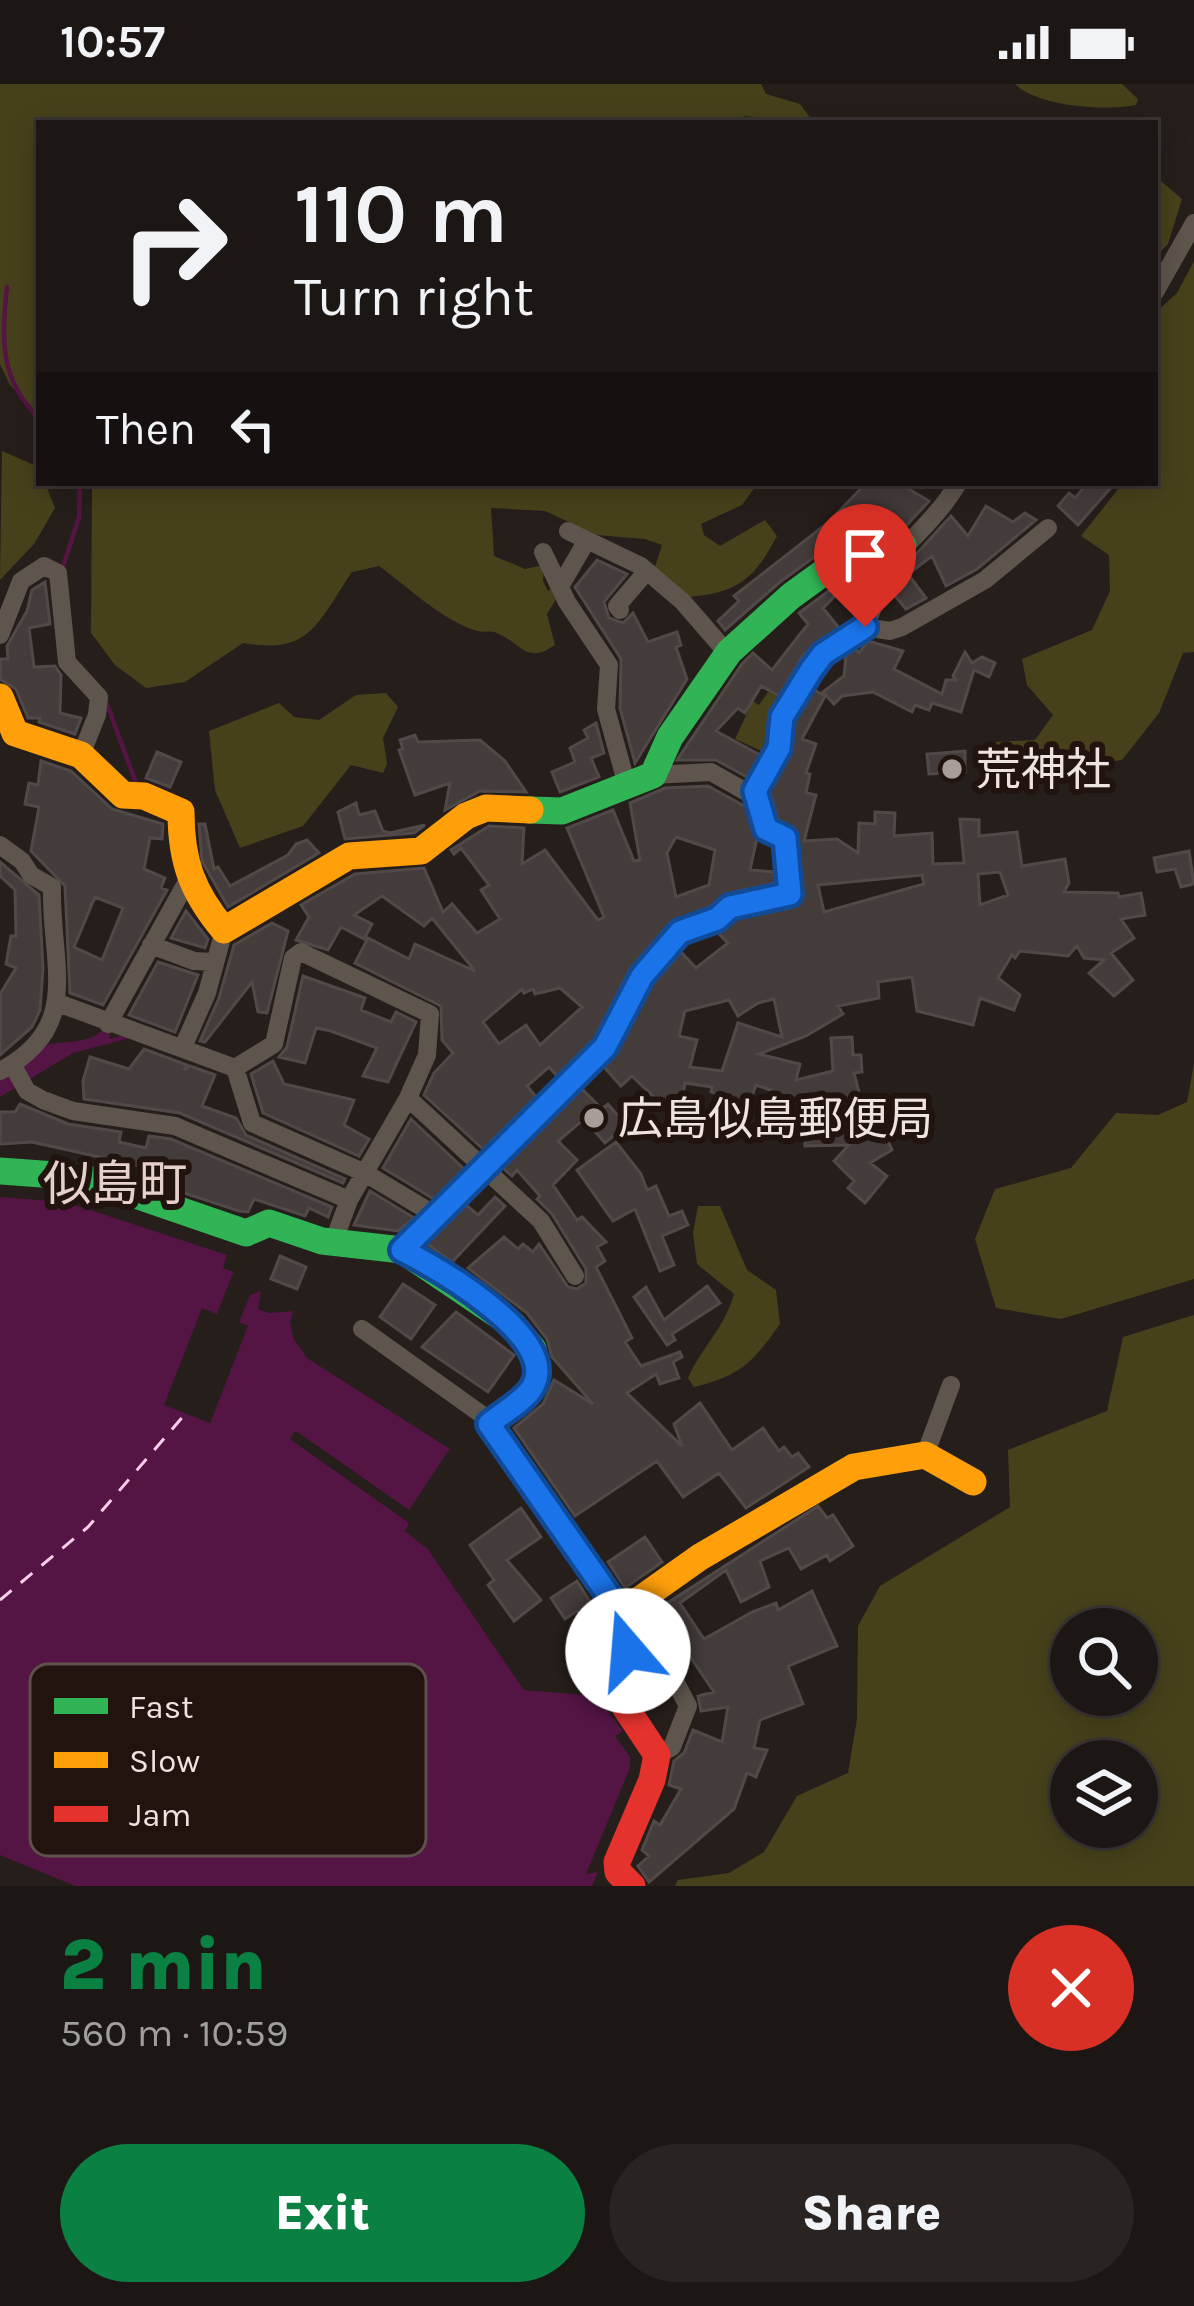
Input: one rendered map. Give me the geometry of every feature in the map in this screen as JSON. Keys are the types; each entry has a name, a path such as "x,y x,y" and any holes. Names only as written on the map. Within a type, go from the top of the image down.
{"street":[{"path":"1158,287 1194,223"},
{"path":"402,1250 605,1047 642,976 680,932 717,919 730,907 790,894 785,838 766,829 755,791 779,748 782,717 823,654 865,627 874,604 872,583 903,545 942,510 956,486"},
{"path":"865,627 890,631 902,627 985,580 1048,528"},
{"path":"568,531 609,557 647,571 683,603 688,626 729,655"},
{"path":"639,778 729,655 828,566 879,532 903,545"},
{"path":"562,584 586,542"},
{"path":"543,552 567,602 610,665 606,709 639,778"},
{"path":"0,635 21,581 44,566 58,573 67,662 99,697 98,715 81,755"},
{"path":"618,599 647,571"},
{"path":"664,595 683,603"},
{"path":"0,698 15,733 81,755 123,795 144,796 181,812 179,844 190,876 206,909 224,931"},
{"path":"183,1047 207,993 224,931 349,856 421,850 466,816 486,808 562,811 639,778 711,772 757,798"},
{"path":"0,844 31,875 52,887 58,1003 40,1043 12,1072 73,1111 176,1126 350,1200"},
{"path":"108,1024 190,876"},
{"path":"151,945 194,961 212,962"},
{"path":"235,1068 274,1044 293,958 301,952 430,1013 427,1055 350,1200 333,1243"},
{"path":"58,1003 235,1068"},
{"path":"235,1068 252,1123 365,1173 434,1215"},
{"path":"408,1098 541,1221 575,1276"},
{"path":"0,1171 83,1177 246,1233 269,1223 333,1243 402,1250 513,1325 533,1349 538,1362 531,1390 492,1422"},
{"path":"362,1329 492,1422 621,1612 632,1636 628,1651 602,1672 657,1755 652,1780 617,1862 618,1872 632,1886"},
{"path":"925,1455 951,1385"},
{"path":"621,1612 700,1557 854,1467 925,1455 939,1466 967,1474 973,1482"},
{"path":"657,1755 673,1747 688,1706 674,1679"}],"shaded area":[{"path":"0,84 761,84 766,94 800,104 812,120 745,116 737,120 36,120 36,411 10,385 0,364"},
{"path":"1015,84 1122,84 1138,99 1136,105 1123,107 1073,105 1039,98"},
{"path":"1158,179 1182,199 1168,244 1158,254"},
{"path":"1194,261 1194,652 1183,653 1159,713 1122,760 1035,774 1001,771 988,764 995,742 1035,740 1053,715 1027,685 1022,659 1092,630 1110,591 1109,555 1081,536 1121,486 1158,486 1158,310 1177,293"},
{"path":"2,451 36,466 36,486 46,486 55,508 34,544 0,580"},
{"path":"92,486 756,486 742,505 701,524 704,535 720,546 765,520 777,536 742,582 685,597 654,570 662,545 597,535 545,511 491,508 494,556 525,569 544,565 543,581 548,591 553,587 556,599 547,614 555,645 537,653 524,651 497,633 464,626 379,566 352,572 320,620 298,639 284,644 243,643 185,682 146,688 115,665 91,633"},
{"path":"768,692 786,701 771,755 735,739 753,701 759,705"},
{"path":"386,693 398,707 383,738 387,764 383,773 351,765 303,826 240,848 215,790 209,731 279,703 294,717 319,720 356,695"},
{"path":"106,1026 111,1029 109,1039 131,1033 134,1037 73,1053 0,1097 0,1078 31,1053 48,1044 92,1037"},
{"path":"1194,1064 1194,1279 1061,1319 996,1308 975,1239 995,1189 1071,1168 1116,1113 1158,1115 1187,1102"},
{"path":"0,1197 66,1202 227,1255 223,1268 297,1298 290,1322 458,1436 409,1510 296,1431 410,1523 405,1531 428,1549 524,1690 589,1695 592,1691 623,1731 615,1736 630,1757 630,1768 586,1874 598,1872 592,1886 75,1886 0,1855"},
{"path":"698,1206 720,1206 747,1270 776,1290 780,1324 744,1366 694,1387 688,1378 734,1294 697,1264 693,1233"},
{"path":"1194,1315 1194,1886 675,1886 678,1880 729,1873 764,1852 797,1796 848,1773 857,1719 858,1626 880,1586 1010,1507 1008,1450 1107,1411 1123,1337"}],"pier":[{"path":"235,1268 297,1298 293,1311 269,1313 258,1309 261,1291 250,1295 239,1322 248,1326 210,1423 164,1405 202,1308 217,1314"},
{"path":"290,1321 458,1436 450,1449 307,1358 293,1338"},
{"path":"295,1431 414,1514 413,1529 433,1546 527,1685 591,1687 589,1695 524,1690 428,1549 405,1531 409,1523 290,1439"}],"building":[{"path":"863,486 911,486 929,501 906,526 886,516 869,517 780,582 725,630 718,621 739,601 734,596 830,521"},
{"path":"1085,486 1112,486 1078,525 1058,506 1069,493 1075,498"},
{"path":"986,506 1013,522 1025,513 1036,520 977,569 946,586 932,556 908,574 926,598 906,609 887,586 951,516 968,536"},
{"path":"880,553 823,608 839,628 803,655 779,696 761,686 745,713 738,708 716,731 760,755 747,777 716,760 677,760 742,664 753,653 772,670 808,624 799,613"},
{"path":"597,560 627,574 604,602 609,618 623,623 633,613 648,642 677,632 681,645 676,647 687,679 635,763 620,708 621,659 575,587"},
{"path":"45,582 50,624 29,628 34,667 55,666 61,675 60,713 81,718 75,734 39,722 40,718 28,718 16,689 0,679 0,659 8,659 7,646 27,611 32,590"},
{"path":"868,641 903,651 894,669 942,694 946,680 956,680 953,676 965,652 972,663 982,657 995,663 989,677 974,670 961,712 932,703 929,710 915,705 912,712 873,692 842,696 834,704 823,692 844,676 846,655 856,649 859,653"},
{"path":"814,690 825,696 802,739 816,744 806,773 810,774 806,793 816,795 804,841 837,839 858,853 859,823 875,824 875,812 895,813 894,836 932,833 933,864 964,863 960,819 979,820 979,836 1017,832 1022,866 1065,859 1069,883 1064,892 1118,893 1119,897 1141,893 1145,915 1121,919 1134,938 1111,953 1133,980 1114,996 1089,973 1104,960 1084,958 1077,946 1068,956 1020,951 1015,958 1012,955 998,978 1020,995 1014,1010 980,998 973,1025 917,1011 912,977 878,982 879,998 838,1006 843,1014 806,1036 759,1054 800,1064 796,1080 833,1071 831,1038 852,1037 853,1055 861,1055 862,1072 854,1073 865,1115 874,1111 892,1150 870,1163 887,1176 865,1203 848,1188 854,1181 834,1161 849,1145 805,1146 805,1119 786,1125 776,1092 756,1085 749,1104 711,1092 712,1087 685,1083 682,1102 655,1098 632,1076 621,1086 604,1067 617,1053 653,984 681,952 696,968 728,943 718,933 736,919 793,907 802,900 798,836 778,819 770,792 791,754 795,721","holes":["1000,872 1008,895 980,905 978,874","922,875 924,884 824,912 818,885","774,999 782,1037 738,1023 722,1071 690,1067 697,1040 679,1036 685,1011 729,1000 738,1016"]},
{"path":"596,723 604,753 591,758 599,777 560,792 552,772 575,762 570,748 588,738 584,730"},
{"path":"415,735 418,742 480,740 505,761 526,792 480,791 445,810 450,783 415,795 399,750 403,749 400,740"},
{"path":"965,751 965,772 929,774 927,754"},
{"path":"157,752 181,762 170,787 146,778"},
{"path":"41,761 71,771 112,809 163,824 162,839 150,838 144,869 165,878 161,888 167,890 103,1005 70,993 65,886 31,851 39,807 25,804 29,783 38,785","holes":["95,897 123,908 102,960 74,947"]},
{"path":"708,786 746,807 757,838 750,870 775,872 776,883 726,894 710,907 670,923 630,969 594,1039 557,1076 549,1067 527,1086 536,1097 483,1149 424,1095 434,1073 453,1053 442,1040 441,1006 355,963 368,938 409,959 415,944 475,971 432,918 424,926 382,896 354,915 372,924 364,939 341,927 328,950 296,940 309,917 301,905 355,874 424,868 443,912 452,904 477,933 500,919 481,890 489,885 461,848 454,854 451,850 489,826 524,828 522,864 545,850 598,920 604,917 567,828 613,810 634,861 640,860 630,803 665,788","holes":["676,837 715,850 709,885 676,897 667,853","560,988 582,1007 540,1045 526,1025 499,1044 483,1022 522,989 524,993 533,989 535,994"]},
{"path":"356,803 359,815 375,811 383,831 425,825 414,833 345,839 338,812"},
{"path":"199,824 205,824 214,869 218,867 230,886 288,855 296,844 307,840 319,853 228,907 202,861"},
{"path":"1189,851 1194,884 1181,887 1175,869 1157,872 1154,858"},
{"path":"0,862 39,895 43,968 40,1010 32,1027 0,1055 0,994 16,968 6,964 11,936 16,936 15,890 0,876"},
{"path":"186,911 208,939 205,948 171,938"},
{"path":"272,923 288,931 267,1013 258,1012 252,982 205,1042 200,1041 234,945"},
{"path":"158,962 198,975 175,1032 129,1015"},
{"path":"303,976 365,998 361,1010 391,1022 396,1012 416,1022 388,1082 363,1076 377,1048 331,1031 316,1028 305,1063 279,1057 287,1047"},
{"path":"144,1049 187,1065 184,1070 190,1066 215,1075 202,1106 236,1118 246,1135 345,1179 343,1183 180,1113 84,1099 90,1057 129,1069"},
{"path":"273,1061 284,1084 354,1100 344,1125 369,1139 359,1156 263,1113 251,1074"},
{"path":"582,1089 602,1109 608,1104 626,1125 605,1143 584,1119 558,1141 577,1160 553,1185 577,1220 582,1217 606,1242 597,1247 605,1261 596,1267 632,1338 625,1342 641,1366 680,1352 682,1357 673,1362 679,1378 660,1384 656,1374 627,1393 682,1446 674,1424 700,1403 732,1450 763,1428 779,1451 784,1447 792,1457 798,1453 809,1467 746,1508 719,1473 683,1497 657,1461 575,1516 514,1428 543,1404 554,1380 593,1404 552,1357 547,1339 527,1313 468,1268 504,1237 518,1249 523,1244 533,1252 539,1244 568,1287 577,1289 586,1283 586,1269 552,1214 537,1199 540,1196 517,1170 512,1176 503,1168"},
{"path":"20,1104 68,1124 121,1132 119,1142 146,1148 149,1136 171,1139 332,1207 328,1217 309,1208 305,1216 254,1199 248,1212 239,1211 175,1190 178,1176 167,1172 32,1142 0,1144 0,1112 15,1112"},
{"path":"411,1119 464,1169 434,1199 383,1168"},
{"path":"616,1142 641,1174 647,1190 656,1186 669,1216 682,1211 688,1225 662,1236 674,1265 660,1271 635,1209 613,1221 577,1170"},
{"path":"370,1191 414,1218 398,1231 354,1225"},
{"path":"495,1197 505,1206 452,1262 427,1244 466,1205 478,1215"},
{"path":"280,1256 306,1267 297,1289 271,1279"},
{"path":"403,1284 435,1305 411,1339 380,1317"},
{"path":"707,1286 720,1303 672,1334 675,1340 667,1345 634,1297 646,1287 664,1320"},
{"path":"456,1312 514,1355 488,1392 422,1347"},
{"path":"818,1506 827,1518 833,1515 853,1546 830,1561 827,1555 801,1569 789,1548 760,1561 769,1587 741,1602 726,1570 680,1603 704,1639 752,1612 776,1603 778,1610 812,1591 837,1646 788,1666 803,1704 760,1720 754,1748 767,1750 756,1777 747,1773 734,1809 649,1882 638,1866 649,1856 642,1850 654,1821 660,1825 681,1789 669,1785 674,1761 684,1753 693,1730 722,1742 728,1707 701,1711 698,1696 714,1692 684,1648 669,1659 647,1631 644,1618"},
{"path":"521,1508 541,1537 507,1560 541,1600 514,1621 488,1585 494,1580 470,1545"},
{"path":"645,1537 662,1562 625,1588 608,1562"},
{"path":"577,1581 611,1635 595,1654 585,1640 593,1634 577,1611 565,1619 551,1598"}],"waterway":[{"path":"7,287 6,358 17,389 36,415"},
{"path":"62,570 79,517 80,486"},
{"path":"107,704 136,783"}],"ferry route":[{"path":"0,1600 88,1527 186,1413"}],"traffic: fast":[{"path":"530,810 562,811 653,775 670,737 729,652 791,596 879,532 903,545"},
{"path":"0,1171 83,1177 246,1233 269,1223 322,1241 402,1250 513,1325 533,1349 537,1376 531,1391 489,1424 614,1602"}],"traffic: slow":[{"path":"0,697 15,733 81,755 123,795 144,796 181,812 191,875 224,930 349,856 421,851 466,816 486,808 530,810"},
{"path":"621,1613 700,1557 854,1467 925,1455 973,1482"}],"traffic: jam":[{"path":"614,1602 625,1623 627,1640 602,1672 657,1755 652,1780 617,1862 618,1872 632,1886"}],"place":[{"name":"荒神社","path":"952,769"},
{"name":"広島似島郵便局","path":"594,1118"}],"district":[{"name":"似島町","path":"115,1183"}],"route":[{"path":"628,1651 632,1636 626,1620 489,1424 531,1390 538,1362 533,1349 513,1325 402,1250 605,1047 642,976 680,932 717,919 730,907 790,894 785,838 766,829 755,791 779,748 782,717 811,670 823,654 865,627"}]}
